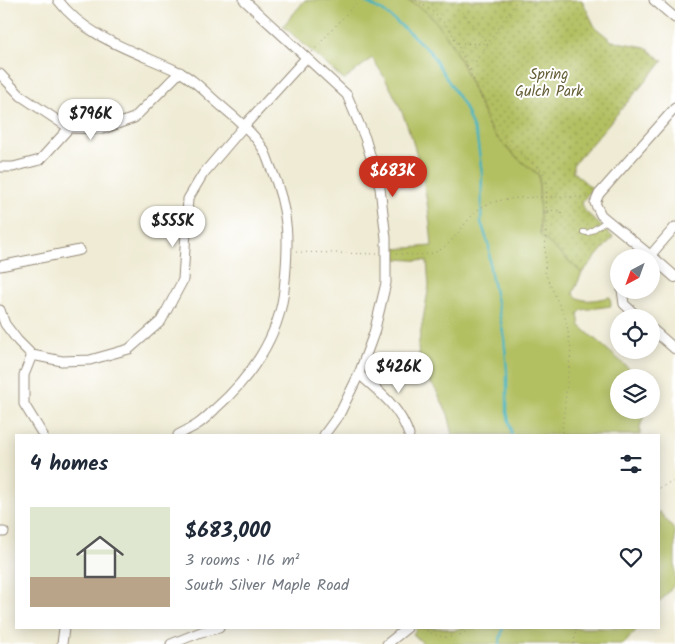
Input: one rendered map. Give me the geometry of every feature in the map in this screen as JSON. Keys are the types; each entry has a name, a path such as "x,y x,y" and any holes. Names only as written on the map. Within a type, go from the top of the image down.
{"street":[{"path":"58,0 64,8 88,29 125,48 180,72 244,126 262,148 277,182 287,216 288,252 284,295 274,332 256,365 225,400 199,424 180,434"},
{"path":"244,0 346,96 365,138 380,188 386,238 386,283 374,333 359,374 340,413 325,434"},
{"path":"654,0 675,18"},
{"path":"0,310 3,325 32,355 62,361 90,360 128,349 161,321 183,280 188,199 203,174 306,58"},
{"path":"0,74 20,96 69,128 103,129 134,118 180,72"},
{"path":"641,249 601,214 595,203 599,194 675,108"},
{"path":"0,167 13,167 40,160 69,128"},
{"path":"655,249 675,227"},
{"path":"0,266 80,250"},
{"path":"660,265 675,277"},
{"path":"660,336 675,349"},
{"path":"32,355 24,375 24,404 42,434"},
{"path":"359,374 392,403 404,420 409,434"},
{"path":"62,644 64,629"},
{"path":"171,644 201,632 214,629"},
{"path":"387,644 406,629"}],"lane":[{"path":"583,232 588,233 608,220"}],"path":[{"path":"306,58 359,0"},
{"path":"416,0 433,12 448,28 457,43 493,124 509,145 542,171 547,178 545,273 566,320 570,349 562,430 564,434"},
{"path":"470,71 517,0"},
{"path":"462,11 488,44"},
{"path":"457,43 488,44"},
{"path":"476,210 504,200 585,197 595,203"},
{"path":"547,211 556,210 564,216"},
{"path":"660,488 675,481"},
{"path":"424,629 435,635 453,637 473,629"},
{"path":"574,644 576,629"}],"green space":[{"path":"305,0 406,0 420,7 443,31 460,61 492,131 510,151 539,175 540,235 582,273 573,293 576,297 585,300 610,297 611,306 582,310 578,314 580,326 610,352 610,359 618,359 630,369 610,369 610,419 643,419 640,434 453,434 448,414 436,390 421,370 418,347 429,286 427,261 396,259 395,249 432,246 426,196 415,148 397,102 386,79 372,58 344,80 283,26"},
{"name":"Spring Gulch Park","path":"406,0 582,0 595,27 612,41 645,47 663,61 573,165 573,172 592,188 582,202 584,210 613,237 582,273 540,235 539,175 515,156 494,134 460,61 443,31 420,7"},
{"path":"660,512 675,531 675,584 660,602"},
{"path":"416,629 448,629 453,631 458,629 637,629 624,644 424,644 413,634"}],"building":[{"path":"414,165 418,184 401,187 399,182 395,182 393,171"}],"waterway":[{"path":"361,0 383,11 430,52 464,106 477,138 482,173 481,222 489,246 490,269 504,337 507,371 507,412 512,434"},
{"path":"499,644 503,629"}]}
